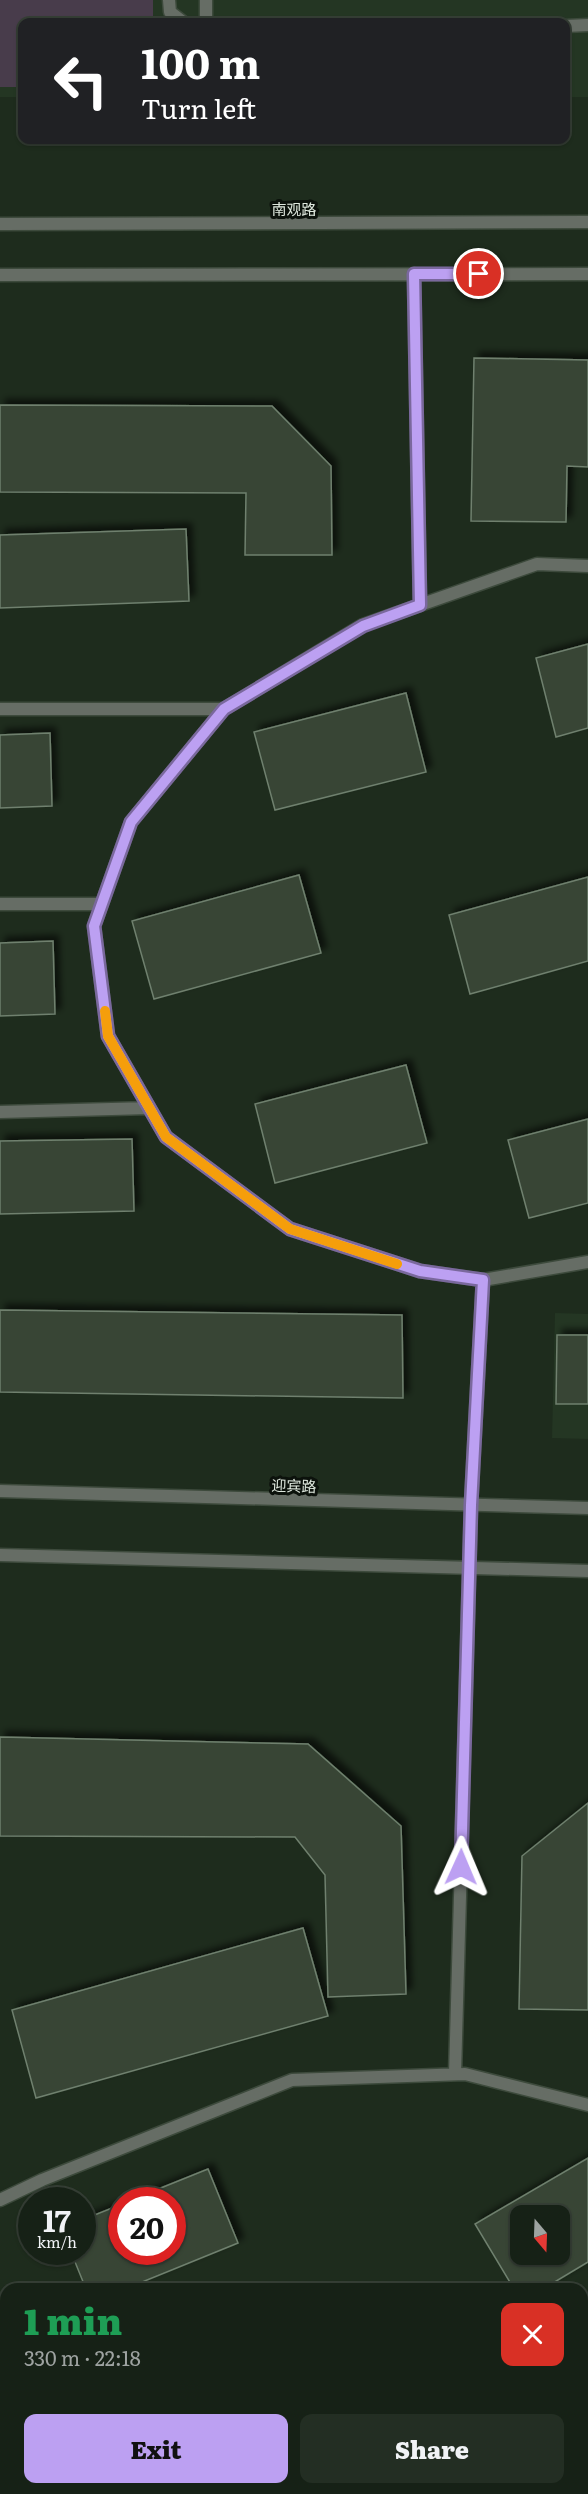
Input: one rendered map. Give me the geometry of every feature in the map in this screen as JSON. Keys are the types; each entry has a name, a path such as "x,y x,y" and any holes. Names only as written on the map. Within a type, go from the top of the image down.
{"street":[{"path":"170,0 170,12 178,18"},
{"path":"206,0 206,18"},
{"path":"570,26 588,26"},
{"name":"南观路","path":"0,224 588,222"},
{"path":"414,274 420,605"},
{"path":"0,275 588,274"},
{"path":"588,566 537,564 363,626 224,709 131,822 94,926 108,1036 166,1137 290,1229 420,1271 483,1280 588,1262"},
{"path":"0,709 224,709"},
{"path":"0,904 102,904"},
{"path":"0,1112 149,1108"},
{"path":"455,2074 471,1505 483,1280"},
{"name":"迎宾路","path":"0,1491 588,1508"},
{"path":"0,1556 588,1571"},
{"path":"0,2200 42,2180 292,2080 465,2074 588,2105"}],"shaded area":[{"path":"0,0 588,0 588,97 570,97 570,18 18,18 18,97 0,97"},
{"path":"0,0 153,0 153,18 18,18 18,87 0,87"},
{"path":"555,1313 588,1314 588,1439 552,1438"}],"building":[{"path":"474,358 588,360 588,467 567,466 566,522 471,521"},
{"path":"0,405 272,406 331,466 332,555 245,555 246,493 0,492"},
{"path":"186,529 189,601 0,608 0,535"},
{"path":"588,644 588,728 556,737 536,658"},
{"path":"406,693 426,772 275,810 254,732"},
{"path":"50,733 52,806 0,808 0,735"},
{"path":"299,875 321,953 154,999 132,921"},
{"path":"588,877 588,961 470,994 449,915"},
{"path":"53,941 55,1014 0,1016 0,943"},
{"path":"406,1065 427,1143 275,1183 255,1104"},
{"path":"588,1119 588,1203 529,1218 508,1140"},
{"path":"132,1139 134,1211 0,1214 0,1141"},
{"path":"0,1310 402,1315 403,1398 0,1392"},
{"path":"557,1335 588,1335 588,1404 556,1404"},
{"path":"0,1737 308,1744 401,1826 406,1994 328,1997 325,1875 295,1837 0,1836"},
{"path":"588,1803 588,2010 519,2009 522,1856"},
{"path":"303,1928 328,2016 36,2098 12,2010"},
{"path":"588,2158 588,2262 553,2283 510,2283 475,2224"},
{"path":"208,2169 238,2243 186,2264 186,2187 163,2187"},
{"path":"108,2210 108,2265 184,2265 140,2283 84,2283 76,2265 96,2265 96,2214"}],"slow traffic":[{"path":"105,1011 108,1036 166,1137 290,1229 397,1264"}],"route":[{"path":"461,1867 471,1505 483,1280 420,1271 290,1229 166,1137 108,1036 94,926 131,822 224,709 363,626 420,605 414,274 479,274"}]}
